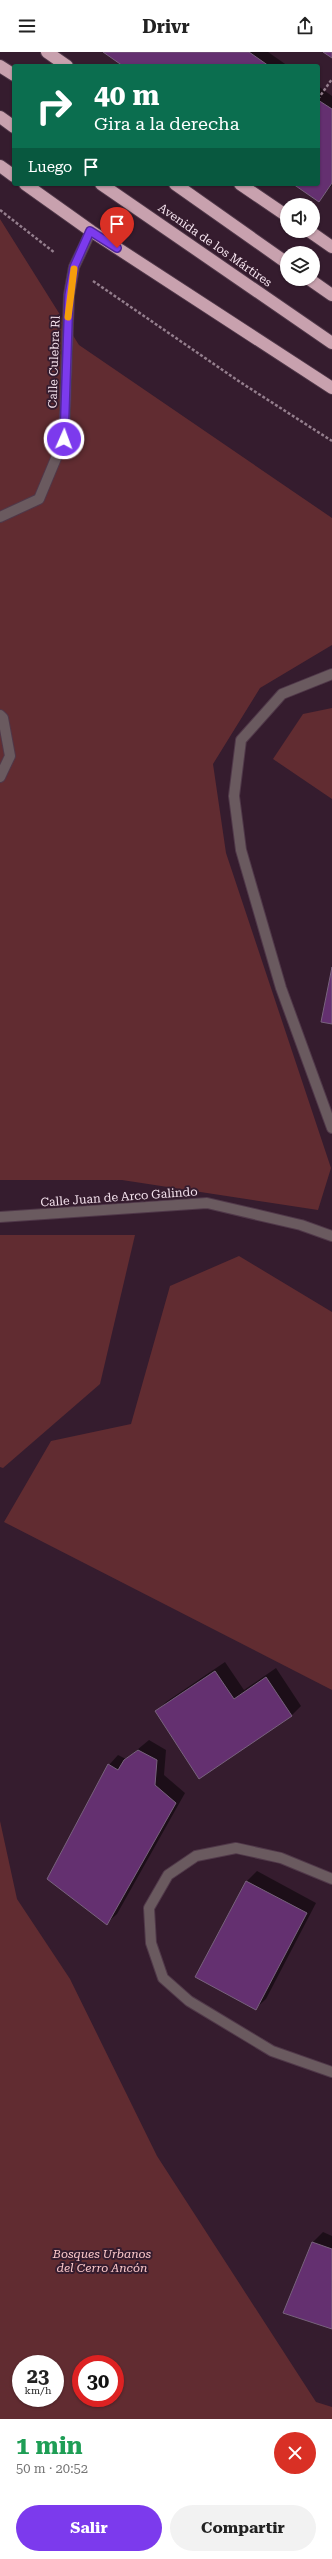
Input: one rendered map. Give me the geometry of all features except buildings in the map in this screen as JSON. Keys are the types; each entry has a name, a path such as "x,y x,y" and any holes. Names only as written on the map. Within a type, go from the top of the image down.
{"highway":[{"path":"47,52 64,64"},
{"path":"0,66 12,74"},
{"path":"0,118 12,126"},
{"path":"0,166 12,175"},
{"path":"28,186 90,231 332,388"},
{"name":"Avenida de los Mártires","path":"104,186 332,343"},
{"path":"178,186 280,258"},
{"path":"243,186 280,211"},
{"path":"319,238 332,247"},
{"path":"319,286 332,295"}],"street":[{"name":"Calle Culebra Rl","path":"0,517 39,499 64,439 69,295 74,267 90,231"},
{"path":"332,674 282,694 241,740 234,796 241,850 278,981 332,1128"},
{"path":"0,715 3,718 10,756 0,777"},
{"name":"Calle Juan de Arco Galindo","path":"0,1217 207,1204 301,1225 332,1236"},
{"path":"332,1879 281,1858 236,1848 196,1856 168,1875 149,1908 151,1943 163,1978 188,2001 272,2051 332,2072"}],"path":[{"path":"320,96 332,79"},
{"path":"0,210 74,267 240,382 332,441"}],"green space":[{"path":"0,219 79,345 332,518 332,645 260,688 213,764 226,853 331,1168 318,1210 122,1180 0,1180"},
{"path":"332,708 332,799 273,759 303,714"},
{"path":"0,1235 135,1235 100,1384 3,1468 0,1467"},
{"path":"239,1256 332,1312 332,1690 4,1522 51,1441 131,1424 170,1286"},
{"name":"Bosques Urbanos del Cerro Ancón","path":"0,1821 17,1899 70,1979 157,2156 316,2402 332,2407 332,2419 0,2419"}],"slow traffic":[{"path":"68,317 69,295 74,269"}],"route":[{"path":"64,439 69,295 74,267 90,231 117,248"}]}
